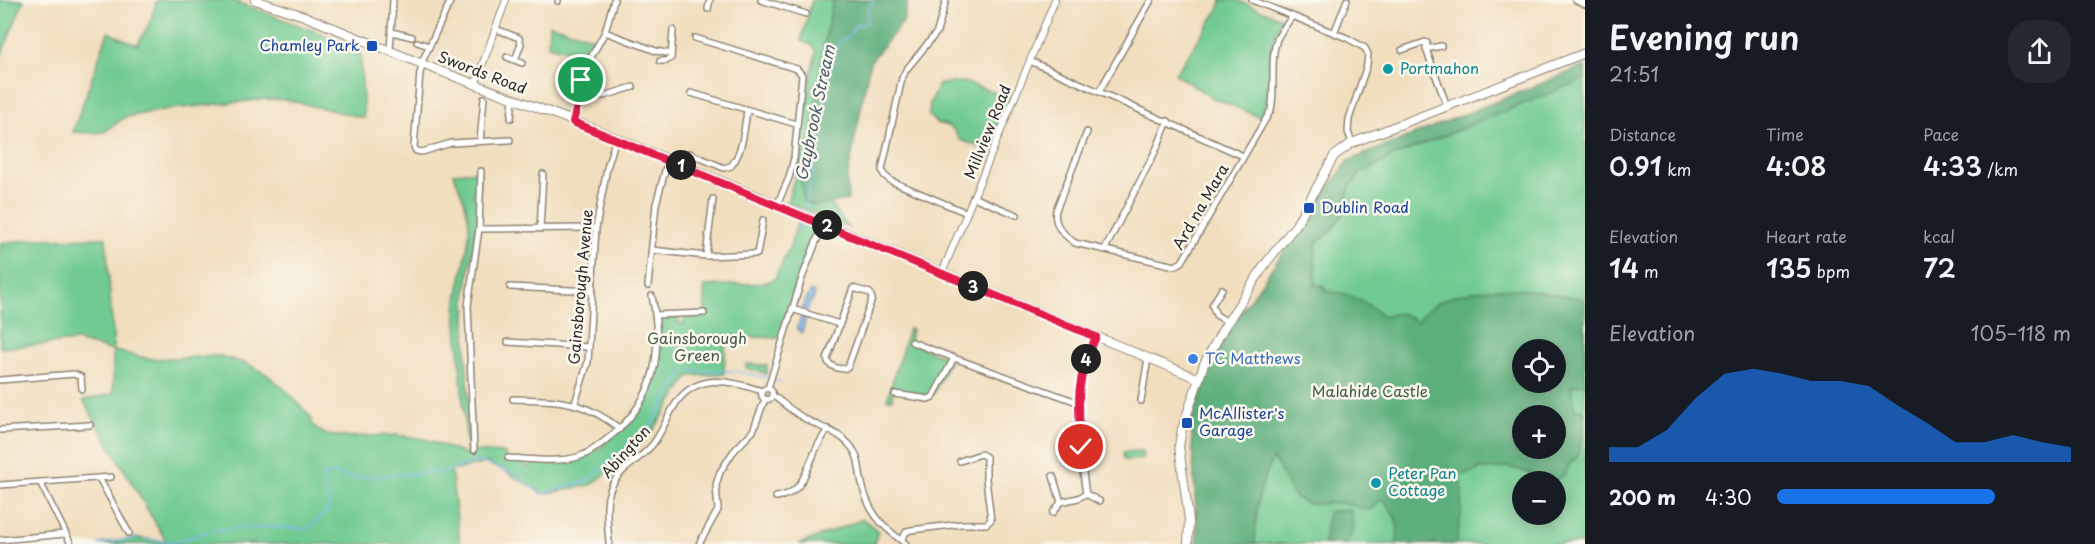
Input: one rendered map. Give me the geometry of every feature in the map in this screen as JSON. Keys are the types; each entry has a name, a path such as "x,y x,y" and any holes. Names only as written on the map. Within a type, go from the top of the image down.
{"main road":[{"name":"Swords Road","path":"255,0 304,16 475,85 616,138 1198,379"},
{"path":"1188,544 1190,520 1179,446 1198,379 1228,322 1266,263 1296,225 1334,156 1352,143 1585,53"}],"street":[{"path":"390,51 393,0"},
{"path":"451,0 422,64 414,147 416,151 422,152 451,143 510,140"},
{"path":"475,85 506,0"},
{"path":"573,122 584,70 605,32 614,0"},
{"path":"708,9 710,0"},
{"path":"761,0 806,14"},
{"path":"946,0 937,32 902,78 882,170 891,181 967,213"},
{"name":"Millview Road","path":"942,273 1055,0"},
{"path":"1100,90 1151,0"},
{"path":"1252,0 1362,45 1368,54 1349,119 1348,132 1352,143"},
{"path":"1334,33 1347,0"},
{"path":"1576,0 1585,4"},
{"name":"Ard na Mara","path":"1087,132 1055,217 1056,223 1075,243 1175,266 1182,262 1271,110 1274,96 1275,50 1278,38 1292,16"},
{"path":"496,29 519,38 521,44 515,60"},
{"path":"660,61 669,61 673,30"},
{"path":"392,32 429,46"},
{"path":"605,32 656,51 671,54"},
{"path":"695,38 797,69 800,72 802,80 792,169 777,205"},
{"path":"1402,50 1427,43 1426,49 1447,106"},
{"path":"1426,49 1441,46"},
{"path":"507,57 522,63"},
{"name":"Ard na Mara","path":"1030,61 1100,90 1243,156"},
{"path":"581,91 604,96 633,87"},
{"path":"691,93 796,124"},
{"path":"480,141 484,98"},
{"path":"511,118 513,99"},
{"path":"689,153 724,168 731,166 739,151 747,111"},
{"path":"1105,249 1156,150 1168,121"},
{"name":"Gainsborough Avenue","path":"575,403 585,374 589,347 596,228 607,168 616,138"},
{"path":"648,286 656,204 668,160"},
{"path":"474,450 468,306 479,229 481,171"},
{"path":"540,229 543,174"},
{"path":"974,197 1017,215"},
{"path":"706,256 713,200"},
{"path":"652,250 706,256 757,254 763,220"},
{"path":"699,544 717,510 716,484 720,472 733,452 753,431 765,399 762,396 772,375 801,278 823,224"},
{"path":"479,229 596,228"},
{"path":"510,287 592,291"},
{"path":"853,288 870,293 873,299 848,367 845,369 830,365 827,359 839,324 853,288"},
{"path":"1222,289 1212,305 1216,315 1228,322"},
{"path":"508,458 565,459 587,454 620,429 634,415 646,396 656,359 652,296"},
{"path":"792,309 839,324"},
{"path":"655,315 704,313"},
{"path":"1086,494 1077,402 1083,365 1096,337"},
{"path":"508,342 589,347"},
{"path":"912,342 1077,402"},
{"path":"895,394 928,399 933,397 954,358"},
{"path":"1141,401 1148,358"},
{"path":"0,380 74,374 81,377 82,389"},
{"name":"Abington","path":"609,544 606,499 609,490 617,477 647,452 682,396 691,388 710,381 723,380 767,387"},
{"path":"767,387 772,395 802,417 828,429 845,440 854,450 858,458 862,487 871,511 882,525 904,542 907,531 961,524 986,524 992,520 986,479 986,457 981,454 960,461"},
{"path":"765,399 772,395"},
{"path":"513,399 575,403 599,414 620,429"},
{"path":"0,430 90,425"},
{"path":"776,497 790,493 804,480 814,453 828,429"},
{"path":"1053,476 1061,502"},
{"path":"0,485 111,477"},
{"path":"99,478 129,533"},
{"path":"40,482 71,544"},
{"path":"1086,494 1099,501"},
{"path":"1053,513 1061,502 1086,494"},
{"path":"0,540 65,534"}],"green space":[{"path":"0,0 24,0 0,58"},
{"path":"157,0 231,0 360,48 364,118 288,100 266,99 171,109 125,117 106,131 73,132 108,32 137,45 150,22"},
{"path":"812,0 846,0 814,168 834,209 848,227 787,202 800,160 811,72 816,53 812,45 801,41"},
{"path":"833,0 908,0 903,22 870,62 847,180 848,200 815,206 803,201 801,179 811,142 825,39"},
{"path":"1222,0 1236,0 1281,18 1270,52 1269,98 1260,117 1211,97 1175,74 1217,12"},
{"path":"549,24 594,38 584,55 548,45"},
{"name":"Malahide Castle","path":"1585,66 1585,544 1198,544 1191,423 1210,367 1237,318 1348,161"},
{"path":"1585,66 1585,79 1389,158 1370,170 1362,171 1349,189 1344,213 1329,234 1316,243 1315,254 1315,285 1323,286 1327,292 1358,299 1385,317 1402,314 1417,322 1435,304 1474,291 1524,290 1585,299 1585,384 1571,386 1575,409 1585,412 1585,436 1581,439 1578,456 1566,472 1522,471 1509,467 1481,469 1456,477 1462,484 1461,515 1456,544 1397,544 1396,521 1385,500 1379,501 1370,510 1343,503 1309,504 1303,502 1291,492 1273,459 1258,500 1255,544 1198,544 1191,422 1210,367 1237,318 1348,161"},
{"path":"964,82 1011,98 989,150 960,140 954,130 937,123 929,116 930,103 939,84"},
{"name":"Gainsborough Green","path":"479,171 479,191 473,192 473,196 478,199 477,223 466,293 466,353 472,451 503,453 506,455 506,460 523,462 527,467 531,467 532,463 537,462 562,463 580,459 597,450 633,419 645,404 654,382 658,361 657,323 659,320 678,318 679,323 683,324 686,317 705,316 704,286 764,283 775,279 798,221 817,229 791,297 779,338 726,336 724,374 689,376 650,435 591,485 544,494 503,470 486,463 451,471 460,544 99,544 136,538 166,541 83,400 113,394 113,351 77,341 0,348 0,243 37,239 106,238 114,351 150,359 220,356 245,363 266,374 289,393 311,417 312,424 327,435 347,437 397,435 425,439 467,455 456,311 469,224 464,202 453,173"},
{"path":"909,328 912,329 910,343 950,359 934,393 930,396 896,391 893,392 892,399 887,399"},
{"path":"746,364 767,365 767,374 746,368"},
{"path":"1142,451 1143,459 1124,460 1123,452"},
{"path":"1350,509 1354,530 1346,544 1324,544 1328,512"},
{"path":"863,519 878,531 874,544 799,544"}],"water":[{"path":"812,291 815,295 808,307 802,333 797,328 806,299"}],"waterway":[{"name":"Gaybrook Stream","path":"805,209 818,146 817,137 822,130 830,72 836,50 841,40 848,37 857,24 863,25 868,21 868,10 874,0"},
{"name":"Gaybrook Stream","path":"798,228 800,222"},
{"name":"Gaybrook Stream","path":"146,539 174,542 214,530 238,528 308,529 330,508 322,476 336,474 351,478 451,471 477,461 512,473 541,494 587,481 650,427 684,370"},
{"path":"685,371 735,371 768,378"},
{"path":"773,380 781,382"},
{"name":"Gaybrook Stream","path":"99,544 136,538"}],"place":[{"name":"Chamley Park","path":"372,46"},
{"name":"Portmahon","path":"1388,69"},
{"name":"Dublin Road","path":"1309,208"},
{"name":"TC Matthews","path":"1193,359"},
{"name":"McAllister's Garage","path":"1187,423"},
{"name":"Peter Pan Cottage","path":"1376,483"}],"route":[{"path":"581,80 581,91 573,122 1096,337 1083,365 1077,402 1081,447"}]}
